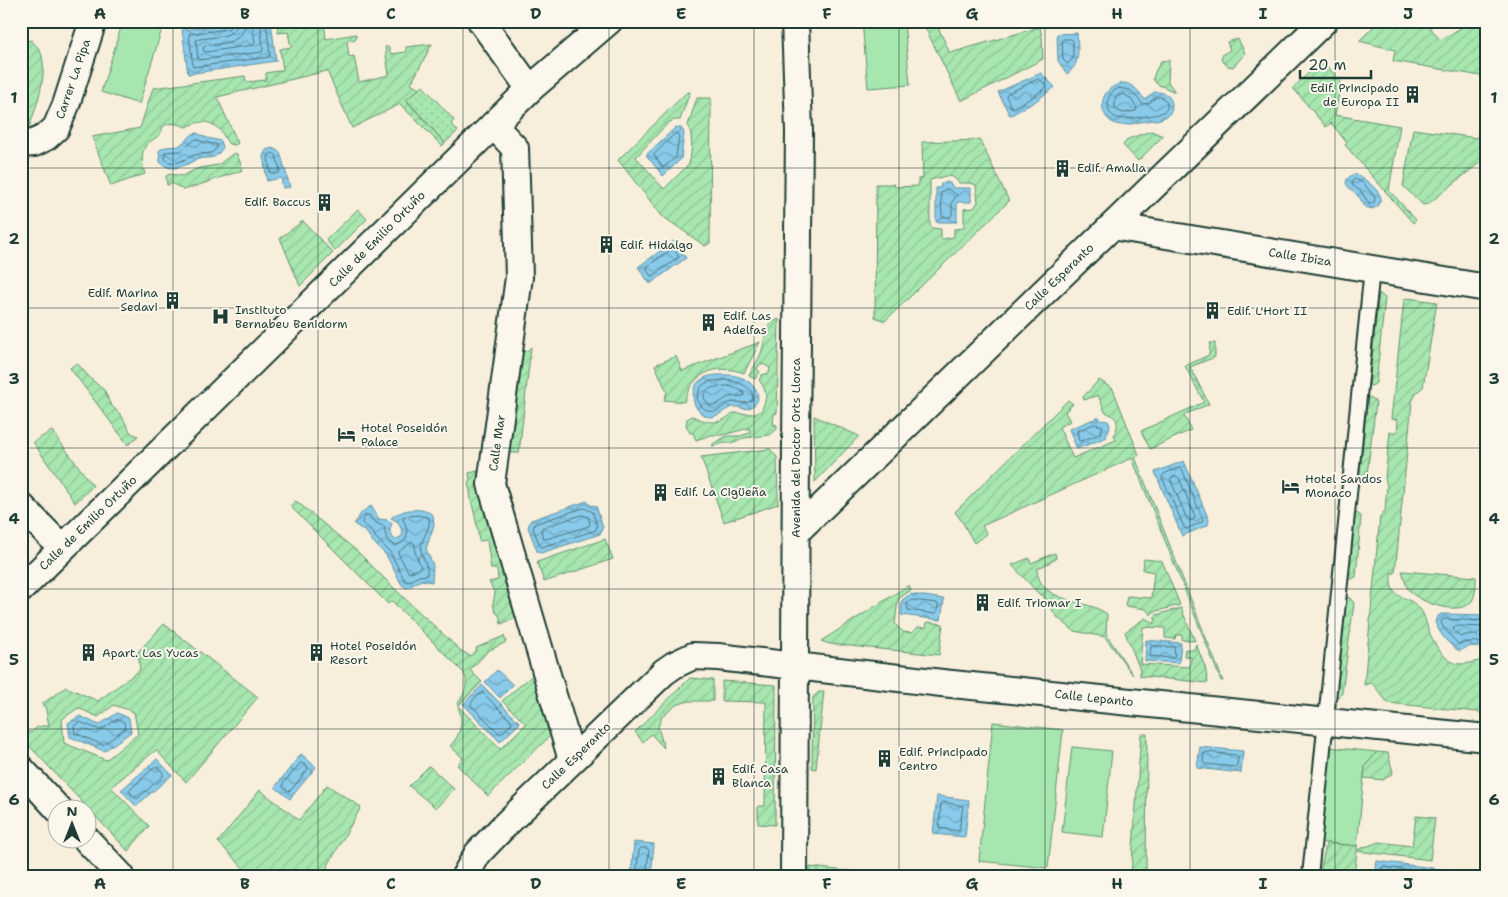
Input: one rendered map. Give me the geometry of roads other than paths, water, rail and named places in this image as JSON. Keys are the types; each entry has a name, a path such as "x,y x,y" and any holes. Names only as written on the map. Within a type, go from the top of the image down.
{"street":[{"name":"Carrer La Pipa","path":"21,144 34,143 46,137 56,128 66,105 93,21"},
{"path":"481,21 530,89"},
{"name":"Calle de Emilio Ortuño","path":"21,588 530,89 609,21"},
{"name":"Avenida del Doctor Orts Llorca","path":"794,876 799,131 795,21"},
{"name":"Calle Esperanto","path":"795,533 1324,21"},
{"name":"Calle Mar","path":"493,125 515,148 519,277 491,484 572,760"},
{"name":"Calle Ibiza","path":"1112,226 1487,288"},
{"path":"21,506 62,548"},
{"name":"Calle Esperanto","path":"465,876 478,853 504,825 664,672 684,659 701,656"},
{"name":"Calle Lepanto","path":"701,656 795,665 942,683 1325,720 1487,738"},
{"path":"21,769 50,800"},
{"path":"97,850 122,876"}],"lane":[{"path":"1310,876 1372,269"}],"water":[{"path":"245,21 271,21 276,61 188,74 182,30"},
{"path":"1077,33 1077,61 1067,74 1058,61 1057,34"},
{"path":"1041,73 1055,87 1033,103 1011,115 1009,114 998,92"},
{"path":"1125,83 1136,89 1144,99 1154,92 1166,94 1172,103 1171,112 1166,117 1156,120 1125,125 1114,123 1104,112 1102,105 1104,97 1115,86"},
{"path":"676,127 681,128 684,132 681,159 663,176 646,155"},
{"path":"197,133 207,138 221,141 223,147 220,152 214,157 196,160 174,168 164,166 160,162 159,151 166,147 179,146 193,134"},
{"path":"272,148 280,152 290,187 283,188 281,178 267,181 263,156 266,150"},
{"path":"1354,174 1366,180 1380,194 1381,198 1378,206 1372,209 1365,207 1359,197 1347,186 1347,180"},
{"path":"947,182 953,188 971,188 971,202 957,202 957,222 936,222 936,188 940,188 941,184"},
{"path":"674,241 686,258 650,284 638,267"},
{"path":"731,375 743,378 753,385 758,397 755,404 746,409 729,408 718,415 710,417 701,413 693,400 694,390 699,381 707,377"},
{"path":"1099,417 1100,420 1108,421 1110,425 1109,431 1106,433 1107,437 1077,449 1069,429"},
{"path":"1184,461 1209,520 1208,525 1182,536 1155,472"},
{"path":"587,501 590,505 596,506 603,527 600,534 541,553 537,551 528,527 531,520"},
{"path":"371,506 379,519 388,520 392,524 390,534 395,540 402,536 403,533 398,522 391,518 395,515 406,511 423,510 433,515 434,525 426,549 433,565 432,582 421,580 407,588 402,585 386,555 367,533 354,524 362,512"},
{"path":"911,594 944,599 941,620 901,615 902,600"},
{"path":"1441,614 1487,615 1487,653 1474,646 1460,651 1448,643 1435,622"},
{"path":"1146,640 1181,643 1179,663 1145,661"},
{"path":"497,670 513,685 500,698 485,682"},
{"path":"482,685 520,723 500,742 463,704"},
{"path":"117,713 129,718 131,732 104,751 70,737 68,723 80,716 99,725"},
{"path":"1200,747 1243,751 1241,773 1197,768"},
{"path":"301,754 316,767 290,799 275,787"},
{"path":"157,759 172,775 136,806 121,790"},
{"path":"937,796 969,800 965,837 933,834"},
{"path":"634,842 654,844 651,876 631,876"},
{"path":"1377,861 1465,872 1465,876 1375,876"}],"place":[{"name":"Edif. Principado de Europa II","path":"1413,95"},
{"name":"Edif. Amalia","path":"1063,168"},
{"name":"Edif. Baccus","path":"325,202"},
{"name":"Edif. Hidalgo","path":"606,245"},
{"name":"Edif. Marina Sedavi","path":"172,300"},
{"name":"Edif. L'Hort II","path":"1213,311"},
{"name":"Instituto Bernabeu Benidorm","path":"221,317"},
{"name":"Edif. Las Adelfas","path":"709,323"},
{"name":"Hotel Poseidón Palace","path":"347,435"},
{"name":"Hotel Sandos Monaco","path":"1291,486"},
{"name":"Edif. La Cigüeña","path":"660,492"},
{"name":"Edif. Triomar I","path":"983,603"},
{"name":"Apart. Las Yucas","path":"88,653"},
{"name":"Hotel Poseidón Resort","path":"316,653"},
{"name":"Edif. Principado Centro","path":"885,759"},
{"name":"Edif. Casa Blanca","path":"718,776"}]}
